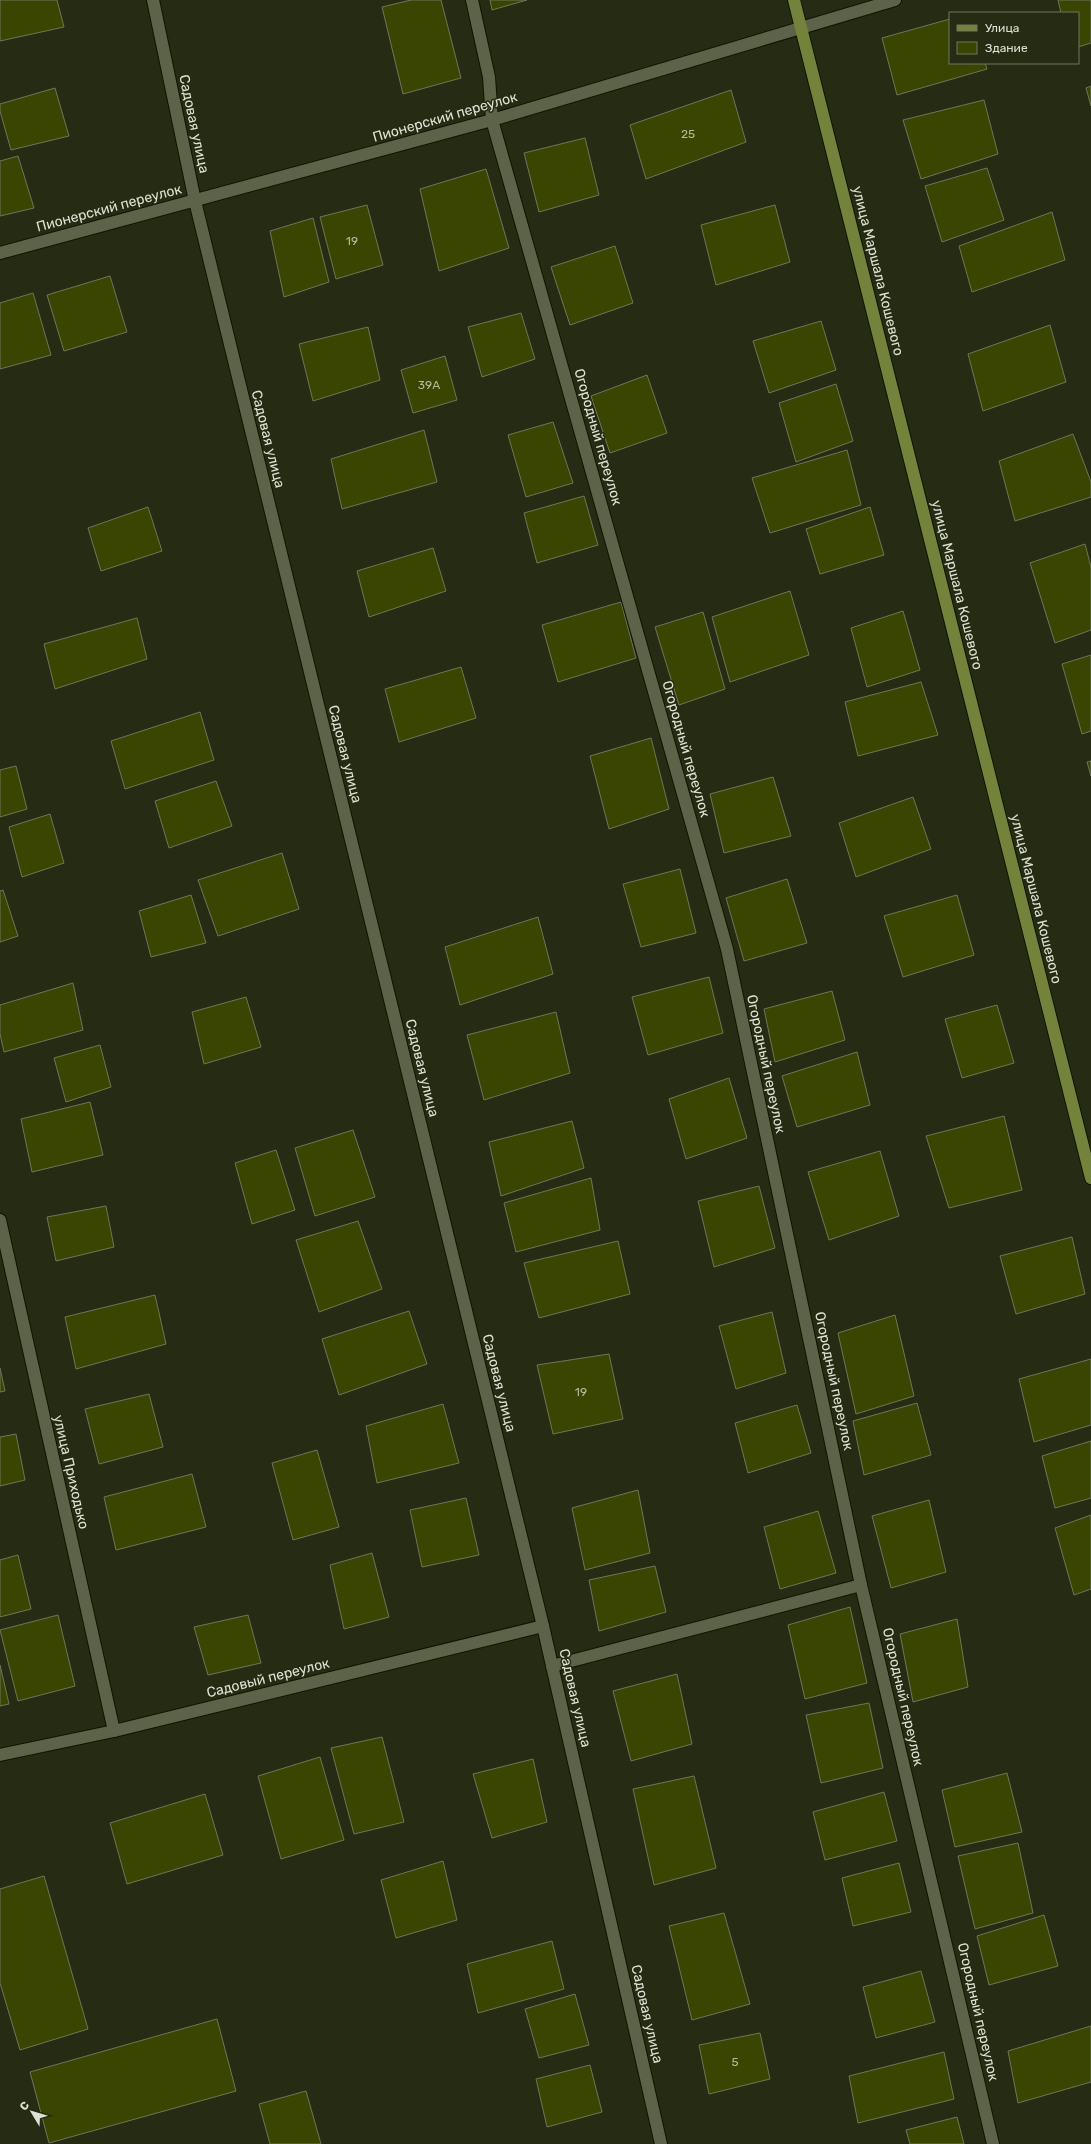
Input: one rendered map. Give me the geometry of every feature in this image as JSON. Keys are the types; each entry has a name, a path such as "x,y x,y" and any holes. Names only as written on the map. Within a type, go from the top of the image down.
{"main road":[{"name":"улица Маршала Кошевого","path":"794,0 1091,1178"}],"street":[{"name":"Садовая улица","path":"153,0 195,201 543,1626 661,2144"},
{"name":"Огородный переулок","path":"472,0 489,77 492,120 727,948 861,1585 993,2144"},
{"name":"Пионерский переулок","path":"0,253 492,120 894,0"},
{"name":"улица Приходько","path":"0,1220 114,1731"},
{"path":"552,1666 861,1585"},
{"name":"Садовый переулок","path":"0,1755 114,1731 543,1626"}],"building":[{"path":"0,0 57,0 64,27 0,41"},
{"path":"411,0 441,0 461,78 403,94 382,7"},
{"path":"490,0 527,0 492,10"},
{"path":"1058,0 1091,0 1091,43 1079,47 1079,12 1061,12"},
{"path":"949,19 949,64 985,64 987,69 897,95 882,38"},
{"path":"1091,86 1091,106 1086,88"},
{"path":"55,88 69,136 11,150 0,111 0,104"},
{"path":"731,90 746,142 646,179 630,125"},
{"path":"984,100 998,154 921,179 903,120"},
{"path":"585,138 599,195 539,212 524,153"},
{"path":"18,156 34,208 0,216 0,161"},
{"path":"987,168 1004,220 942,242 925,186"},
{"path":"486,169 509,248 439,271 420,189"},
{"path":"367,205 383,265 336,279 320,217"},
{"path":"775,205 790,262 716,285 701,225"},
{"path":"1052,212 1065,260 972,292 959,246"},
{"path":"313,218 329,282 284,297 270,231"},
{"path":"615,246 633,303 570,325 551,267"},
{"path":"110,276 127,332 64,351 47,295"},
{"path":"33,293 51,355 0,369 0,303"},
{"path":"521,313 535,359 482,377 468,327"},
{"path":"821,321 836,370 769,393 753,341"},
{"path":"1050,325 1066,382 983,411 968,354"},
{"path":"368,327 380,380 313,401 299,344"},
{"path":"445,356 457,400 413,413 401,370"},
{"path":"647,375 667,433 610,453 591,396"},
{"path":"836,384 853,441 796,462 779,403"},
{"path":"553,422 573,483 526,497 508,435"},
{"path":"424,430 437,482 342,509 331,459"},
{"path":"1073,434 1091,482 1091,497 1015,521 999,461"},
{"path":"847,450 861,505 770,533 752,478"},
{"path":"584,496 598,545 537,563 524,513"},
{"path":"148,507 162,551 101,571 88,528"},
{"path":"870,507 884,555 820,574 806,529"},
{"path":"1085,544 1091,567 1091,630 1055,643 1030,563"},
{"path":"433,548 446,591 369,617 357,571"},
{"path":"790,591 809,655 730,682 712,617"},
{"path":"621,602 636,658 558,682 542,625"},
{"path":"903,611 920,670 867,687 851,628"},
{"path":"703,612 725,689 679,705 655,627"},
{"path":"137,618 147,659 55,689 44,644"},
{"path":"1091,655 1091,731 1082,734 1062,664"},
{"path":"461,667 476,718 399,742 385,689"},
{"path":"921,682 938,735 858,756 845,702"},
{"path":"200,712 214,760 125,789 111,741"},
{"path":"651,738 669,809 609,829 590,756"},
{"path":"1091,761 1091,776 1087,762"},
{"path":"16,766 27,809 0,817 0,770"},
{"path":"773,777 791,836 724,853 710,794"},
{"path":"216,781 232,826 169,848 155,801"},
{"path":"913,797 931,849 856,877 839,823"},
{"path":"50,814 64,863 22,877 9,827"},
{"path":"282,853 299,909 218,936 198,880"},
{"path":"680,869 696,933 641,947 623,884"},
{"path":"787,879 807,943 744,961 726,898"},
{"path":"3,890 18,936 0,942 0,891"},
{"path":"191,895 206,943 151,957 139,911"},
{"path":"957,895 974,955 903,977 884,916"},
{"path":"538,917 553,974 460,1005 445,947"},
{"path":"709,977 723,1033 648,1055 632,997"},
{"path":"73,983 83,1030 4,1052 0,1034 0,1005"},
{"path":"832,991 845,1040 775,1062 764,1009"},
{"path":"246,997 261,1047 204,1064 192,1012"},
{"path":"997,1005 1014,1063 962,1078 945,1019"},
{"path":"556,1012 570,1073 484,1100 467,1035"},
{"path":"100,1045 111,1087 66,1102 54,1058"},
{"path":"857,1052 870,1105 797,1127 782,1076"},
{"path":"729,1078 747,1138 686,1159 669,1099"},
{"path":"90,1102 103,1155 32,1172 21,1119"},
{"path":"1004,1116 1022,1190 949,1208 926,1136"},
{"path":"572,1121 584,1168 501,1196 489,1142"},
{"path":"353,1130 375,1197 315,1216 295,1148"},
{"path":"276,1150 295,1210 252,1224 235,1163"},
{"path":"880,1151 899,1216 829,1240 808,1172"},
{"path":"591,1178 600,1230 516,1252 504,1203"},
{"path":"759,1186 775,1248 714,1267 698,1201"},
{"path":"106,1206 114,1247 56,1261 47,1217"},
{"path":"358,1221 382,1289 319,1312 296,1240"},
{"path":"1072,1237 1085,1294 1016,1314 1000,1256"},
{"path":"618,1241 630,1294 539,1318 524,1263"},
{"path":"155,1295 166,1344 76,1369 65,1317"},
{"path":"409,1311 427,1364 339,1395 322,1339"},
{"path":"772,1312 786,1373 736,1389 719,1326"},
{"path":"895,1315 914,1396 856,1414 838,1333"},
{"path":"609,1354 623,1419 553,1434 537,1365"},
{"path":"1091,1359 1091,1425 1034,1442 1019,1379"},
{"path":"0,1368 5,1391 0,1392"},
{"path":"149,1394 163,1447 99,1464 85,1409"},
{"path":"917,1403 931,1455 864,1475 853,1421"},
{"path":"443,1404 459,1463 377,1483 366,1426"},
{"path":"797,1405 811,1453 748,1473 735,1423"},
{"path":"16,1434 25,1480 0,1486 0,1437"},
{"path":"1091,1441 1091,1498 1055,1508 1042,1456"},
{"path":"317,1450 339,1527 293,1540 272,1463"},
{"path":"192,1474 206,1527 116,1550 104,1497"},
{"path":"638,1490 650,1553 585,1570 572,1508"},
{"path":"466,1498 479,1555 422,1567 410,1510"},
{"path":"929,1500 946,1572 891,1588 872,1516"},
{"path":"818,1511 836,1573 780,1589 764,1527"},
{"path":"1091,1515 1091,1589 1074,1595 1055,1528"},
{"path":"372,1553 389,1617 344,1629 330,1565"},
{"path":"18,1555 31,1609 0,1617 0,1560"},
{"path":"655,1566 666,1612 599,1631 589,1580"},
{"path":"850,1607 867,1683 805,1699 788,1625"},
{"path":"58,1615 75,1686 18,1701 0,1630"},
{"path":"248,1615 261,1663 208,1675 194,1627"},
{"path":"957,1619 968,1687 913,1702 900,1634"},
{"path":"0,1665 9,1704 0,1706"},
{"path":"677,1674 692,1744 631,1761 613,1691"},
{"path":"869,1703 883,1768 821,1783 806,1715"},
{"path":"382,1737 404,1822 354,1834 331,1748"},
{"path":"320,1757 344,1840 281,1859 258,1776"},
{"path":"533,1759 547,1822 492,1838 473,1774"},
{"path":"1007,1773 1022,1832 955,1847 942,1790"},
{"path":"694,1776 716,1868 654,1885 633,1789"},
{"path":"884,1792 897,1841 825,1860 813,1812"},
{"path":"205,1794 223,1855 127,1884 110,1823"},
{"path":"1018,1843 1033,1913 975,1929 958,1856"},
{"path":"443,1861 457,1920 396,1938 381,1880"},
{"path":"899,1863 911,1912 853,1926 842,1878"},
{"path":"44,1876 88,2029 20,2050 0,1983 0,1889"},
{"path":"724,1913 750,2004 692,2020 669,1926"},
{"path":"1044,1915 1058,1966 989,1985 977,1936"},
{"path":"552,1941 564,1989 478,2013 467,1964"},
{"path":"921,1971 935,2022 876,2038 863,1987"},
{"path":"575,1994 589,2045 539,2058 525,2009"},
{"path":"217,2019 236,2091 49,2143 30,2072"},
{"path":"1091,2026 1091,2082 1018,2103 1008,2051"},
{"path":"760,2033 770,2079 709,2094 699,2045"},
{"path":"944,2052 954,2099 858,2123 849,2076"},
{"path":"590,2065 602,2112 547,2127 536,2079"},
{"path":"306,2091 321,2144 270,2144 259,2104"},
{"path":"957,2117 964,2144 910,2144 906,2130"}]}
